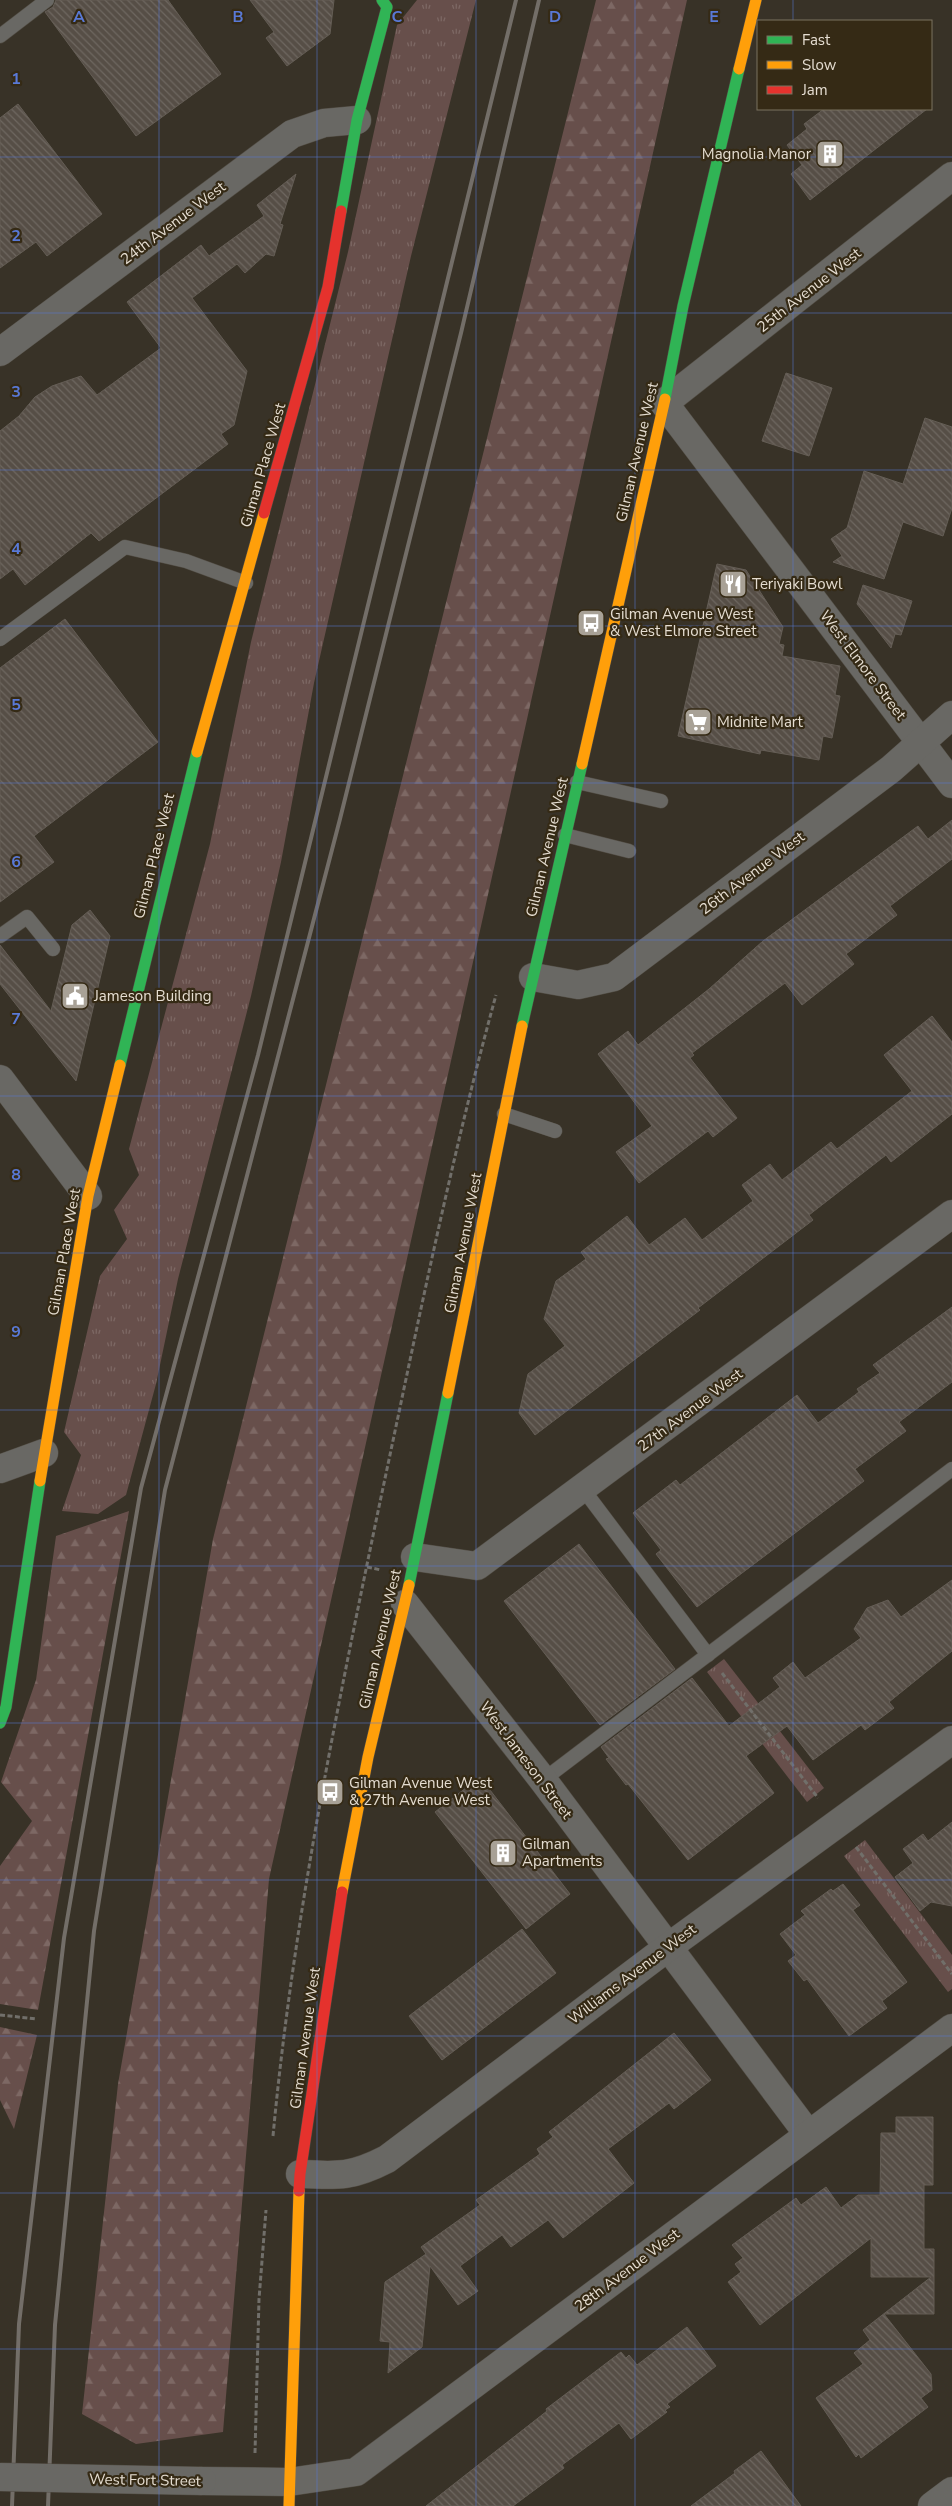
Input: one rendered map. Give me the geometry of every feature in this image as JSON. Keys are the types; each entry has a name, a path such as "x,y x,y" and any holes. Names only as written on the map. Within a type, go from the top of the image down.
{"main road":[{"name":"Gilman Avenue West","path":"289,2494 300,2174 341,1899 368,1757 405,1604 533,977 664,403 683,306 756,0"},
{"name":"Gilman Place West","path":"0,1723 6,1707 44,1453 88,1196 183,801 328,288 357,120 385,4"}],"street":[{"name":"24th Avenue West","path":"0,352 292,134 324,123 357,120"},
{"name":"25th Avenue West","path":"664,403 952,176"},
{"name":"West Elmore Street","path":"664,403 952,784"},
{"name":"26th Avenue West","path":"533,977 578,984 614,977 891,769 952,714"},
{"path":"0,1079 88,1196"},
{"name":"27th Avenue West","path":"414,1557 477,1566 583,1490 952,1214"},
{"path":"0,1469 44,1453"},
{"name":"West Jameson Street","path":"405,1604 543,1780 808,2134"},
{"name":"Williams Avenue West","path":"300,2174 338,2176 363,2171 387,2159 667,1948 952,1740"},
{"name":"28th Avenue West","path":"289,2494 356,2472 952,2028"},
{"name":"West Fort Street","path":"0,2477 202,2481 289,2494"},
{"path":"932,2506 952,2491"}],"lane":[{"path":"0,36 47,0"},
{"path":"0,639 125,546 186,561 246,583"},
{"path":"577,782 661,801"},
{"path":"565,835 629,851"},
{"path":"0,936 27,917 53,949"},
{"path":"504,1114 555,1131"},
{"path":"543,1780 952,1470"},
{"path":"583,1490 708,1655"}],"path":[{"path":"708,1655 818,1798"},
{"path":"854,1845 952,1974"},
{"path":"0,2015 37,2019"}],"green space":[{"path":"417,0 476,0 411,256 314,683 281,862 251,996 178,1279 156,1384 126,1495 98,1514 62,1511 81,1455 64,1432 100,1276 127,1239 114,1210 139,1175 129,1149 210,844 251,642 348,252 397,25"},
{"path":"596,0 687,0 269,1879 223,2432 136,2444 82,2414 118,2084 213,1539"},
{"path":"129,1511 38,2010 0,2004 0,1866 32,1821 1,1782 36,1680 56,1536"},
{"path":"724,1659 824,1788 807,1802 707,1672"},
{"path":"865,1840 952,1955 952,1989 948,1992 844,1856"},
{"path":"0,2027 37,2035 14,2129 0,2100"}],"building":[{"path":"56,0 168,0 221,74 136,136 45,12 53,7"},
{"path":"250,0 334,0 330,34 287,66 266,38 274,32"},
{"path":"18,104 102,214 47,256 36,242 0,268 0,118"},
{"name":"Magnolia Manor","path":"823,110 926,110 810,200 791,174 802,165 787,145 807,129 804,124"},
{"path":"296,174 280,224 283,225 274,256 266,254 245,273 237,264 192,298 247,371 234,425 221,434 228,444 99,541 91,533 25,585 13,569 0,579 0,431 19,416 35,397 52,386 81,376 97,395 161,348 127,302 201,245 209,256 264,216 257,205"},
{"path":"786,373 832,388 809,456 762,441"},
{"path":"925,418 952,427 952,508 943,536 903,522 884,579 833,562 842,556 831,539 847,528 864,471 903,484"},
{"path":"717,564 746,570 783,627 779,644 784,645 782,656 840,666 835,695 840,696 832,738 823,736 819,760 761,750 760,754 678,736"},
{"path":"863,585 912,601 901,635 895,634 891,648 857,604"},
{"path":"65,619 158,742 34,836 54,862 0,902 0,668"},
{"path":"952,820 952,859 890,906 897,915 846,954 854,964 802,1005 785,983 692,1053 694,1055 690,1058 737,1118 713,1137 708,1131 639,1183 616,1152 652,1126 598,1054 628,1031 638,1045 709,989 763,941 918,826 928,839"},
{"name":"Jameson Building","path":"90,910 110,936 76,1081 0,984 0,945 51,1011 72,925"},
{"path":"932,1016 952,1042 952,1114 891,1162 886,1155 809,1215 813,1220 698,1308 700,1310 535,1435 519,1413 528,1374 565,1346 544,1319 556,1281 586,1259 581,1252 627,1216 649,1245 685,1218 702,1240 753,1201 742,1185 770,1164 782,1180 831,1142 837,1149 912,1091 884,1055"},
{"path":"952,1307 952,1382 899,1422 906,1431 855,1469 864,1481 697,1607 656,1554 661,1550 633,1513 676,1480 680,1485 797,1395 818,1423 859,1392 857,1389 880,1373 873,1365"},
{"path":"579,1544 675,1669 600,1725 504,1601"},
{"path":"952,1580 952,1651 889,1702 894,1708 865,1730 861,1725 813,1760 787,1726 746,1756 774,1793 688,1860 606,1759 609,1758 601,1747 692,1678 729,1726 780,1687 773,1678 793,1662 805,1678 861,1638 854,1629 867,1608 888,1600 901,1617"},
{"name":"Gilman Apartments","path":"480,1777 570,1894 526,1929 435,1812"},
{"path":"952,1822 952,1906 931,1902 920,1911 895,1877 913,1863 903,1849 923,1834 928,1841"},
{"path":"843,1884 860,1905 853,1910 907,1982 882,2001 887,2008 849,2036 807,1979 804,1981 788,1961 796,1955 780,1934 805,1915 801,1911 831,1889 833,1891"},
{"path":"522,1929 556,1973 442,2060 409,2016"},
{"path":"674,2033 711,2080 674,2109 669,2103 608,2149 634,2183 563,2238 548,2220 511,2247 502,2235 460,2266 478,2291 458,2305 430,2266 422,2347 388,2373 390,2342 380,2341 385,2282 426,2254 421,2247 480,2205 476,2200 540,2154 537,2149 553,2137 549,2132"},
{"path":"896,2117 933,2117 933,2185 924,2185 924,2249 934,2249 934,2314 884,2314 931,2374 932,2390 921,2398 928,2407 861,2458 859,2454 856,2457 816,2398 863,2364 854,2353 870,2340 863,2330 931,2277 871,2277 871,2238 760,2325 728,2282 741,2272 735,2264 743,2258 732,2245 796,2198 801,2205 826,2187 841,2208 858,2195 880,2195 881,2133 896,2133"},
{"path":"687,2327 716,2366 667,2404 670,2407 665,2410 667,2412 631,2439 619,2423 562,2465 564,2468 513,2506 426,2506 547,2411 546,2409 621,2352 626,2358 629,2355 637,2365"},
{"path":"761,2451 801,2506 691,2506 735,2473 734,2471"}],"railway":[{"path":"12,2506 19,2324 64,1938 141,1488 258,1055 516,0"},
{"path":"48,2506 55,2325 94,1931 165,1490 340,819 461,333 539,0"}],"traffic: fast":[{"path":"341,211 357,120 387,7 382,0"},
{"path":"665,399 683,306 739,69"},
{"path":"120,1065 197,752"},
{"path":"522,1026 582,764"},
{"path":"409,1585 448,1393"},
{"path":"0,1723 6,1707 40,1481"}],"traffic: slow":[{"path":"739,69 756,0"},
{"path":"582,764 665,399"},
{"path":"197,752 264,513"},
{"path":"448,1393 522,1026"},
{"path":"40,1481 88,1196 120,1065"},
{"path":"342,1892 368,1757 409,1585"},
{"path":"289,2506 299,2191"}],"traffic: jam":[{"path":"264,513 328,287 341,211"},
{"path":"299,2191 342,1892"}],"place":[{"name":"Magnolia Manor","path":"830,154"},
{"name":"Teriyaki Bowl","path":"733,584"},
{"name":"Gilman Avenue West & West Elmore Street","path":"591,623"},
{"name":"Midnite Mart","path":"698,722"},
{"name":"Jameson Building","path":"75,996"},
{"name":"Gilman Avenue West & 27th Avenue West","path":"330,1792"},
{"name":"Gilman Apartments","path":"503,1853"}]}
